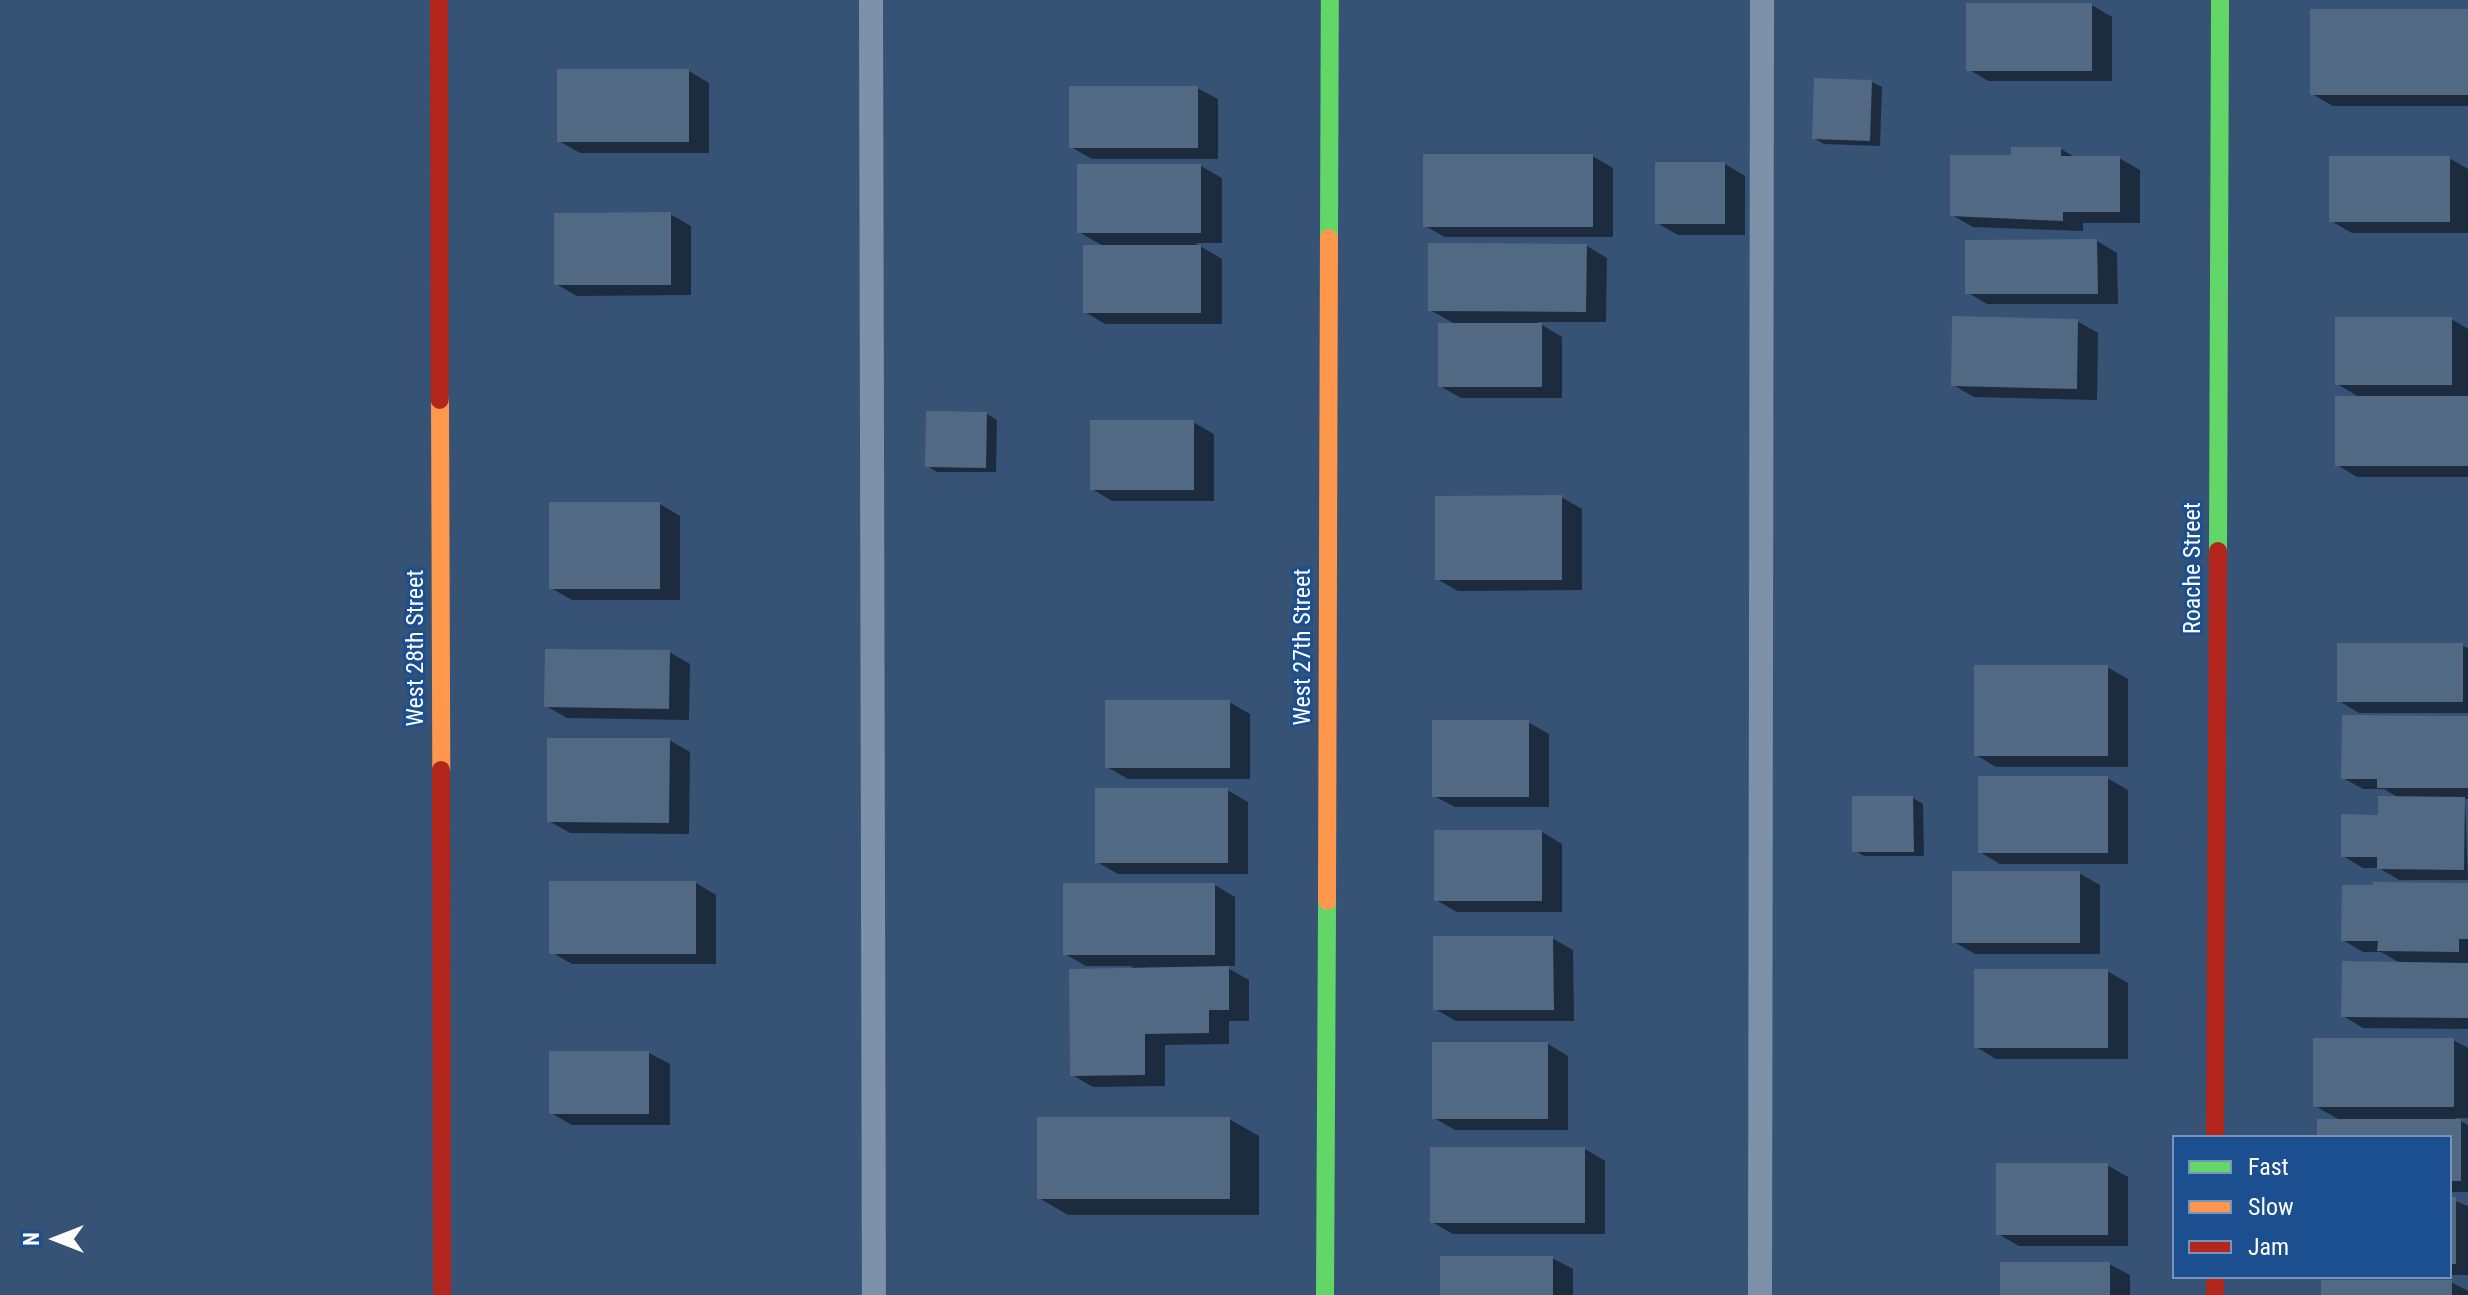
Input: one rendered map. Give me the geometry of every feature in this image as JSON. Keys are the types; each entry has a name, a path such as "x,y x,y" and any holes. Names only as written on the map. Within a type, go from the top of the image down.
{"street":[{"name":"West 28th Street","path":"439,0 442,1295"},
{"name":"West 27th Street","path":"1325,1295 1330,0"},
{"name":"Roache Street","path":"2215,1135 2220,0"}],"lane":[{"path":"871,0 874,1295"},
{"path":"1760,1295 1762,0"}],"building":[{"path":"1966,3 2092,3 2092,71 1966,71"},
{"path":"2310,9 2468,9 2468,95 2310,95"},
{"path":"557,69 689,69 689,142 557,142"},
{"path":"1814,78 1872,80 1870,141 1812,139"},
{"path":"1069,86 1198,86 1198,148 1069,148"},
{"path":"2011,147 2061,147 2061,156 2120,156 2120,212 2063,212 2063,221 1950,216 1950,155 2011,155"},
{"path":"1423,154 1593,154 1593,227 1423,227"},
{"path":"2329,156 2450,156 2450,222 2329,222"},
{"path":"1655,162 1725,162 1725,224 1655,224"},
{"path":"1077,164 1201,164 1201,233 1077,233"},
{"path":"671,212 671,285 554,285 554,213"},
{"path":"2097,239 2098,294 1965,294 1965,240"},
{"path":"1428,243 1587,244 1586,312 1428,311"},
{"path":"1083,245 1201,245 1201,313 1083,313"},
{"path":"1952,316 2078,319 2077,389 1951,386"},
{"path":"2335,317 2452,317 2452,385 2335,385"},
{"path":"1438,323 1542,323 1542,387 1438,387"},
{"path":"2335,396 2468,396 2468,466 2335,466"},
{"path":"926,411 987,412 986,468 925,467"},
{"path":"1090,420 1194,420 1194,490 1090,490"},
{"path":"1562,495 1562,580 1435,580 1435,496"},
{"path":"549,502 660,502 660,589 549,589"},
{"path":"2337,643 2463,643 2463,702 2337,702"},
{"path":"545,649 670,650 669,709 544,707"},
{"path":"1974,665 2108,665 2108,756 1974,756"},
{"path":"1105,700 1230,700 1230,768 1105,768"},
{"path":"2342,715 2468,716 2468,788 2377,788 2377,779 2341,779"},
{"path":"1432,720 1529,720 1529,797 1432,797"},
{"path":"547,738 670,738 669,823 547,822"},
{"path":"1978,776 2108,776 2108,853 1978,853"},
{"path":"1095,788 1228,788 1228,863 1095,863"},
{"path":"1852,796 1913,796 1914,852 1852,852"},
{"path":"2378,796 2465,797 2464,870 2377,869 2377,857 2341,857 2341,814 2378,815"},
{"path":"1434,830 1542,830 1542,901 1434,901"},
{"path":"1952,871 2080,871 2080,943 1952,943"},
{"path":"549,881 696,881 696,954 549,954"},
{"path":"2373,882 2468,883 2468,939 2459,939 2459,952 2377,951 2378,941 2341,941 2342,885 2373,885"},
{"path":"1063,883 1215,883 1215,955 1063,955"},
{"path":"1433,936 1553,936 1554,1010 1433,1010"},
{"path":"2342,961 2468,963 2468,1018 2341,1017"},
{"path":"1229,966 1229,1010 1209,1010 1209,1033 1145,1034 1145,1075 1070,1076 1069,969"},
{"path":"1974,969 2108,969 2108,1048 1974,1048"},
{"path":"2313,1038 2454,1038 2454,1107 2313,1107"},
{"path":"1432,1042 1548,1042 1548,1119 1432,1119"},
{"path":"549,1051 649,1051 649,1114 549,1114"},
{"path":"1037,1117 1230,1117 1230,1199 1037,1199"},
{"path":"2317,1119 2461,1119 2461,1181 2452,1181 2452,1135 2317,1135"},
{"path":"1430,1147 1585,1147 1585,1223 1430,1223"},
{"path":"1996,1163 2108,1163 2108,1235 1996,1235"},
{"path":"2452,1197 2456,1197 2456,1264 2452,1264"},
{"path":"1440,1256 1553,1256 1553,1295 1440,1295"},
{"path":"2000,1262 2110,1262 2110,1295 2000,1295"},
{"path":"2321,1280 2452,1280 2452,1295 2321,1295"}],"traffic: fast":[{"path":"1329,238 1330,0"},
{"path":"2218,551 2220,0"},
{"path":"1325,1295 1327,901"}],"traffic: slow":[{"path":"1327,901 1329,238"},
{"path":"440,400 441,770"}],"traffic: jam":[{"path":"439,0 440,400"},
{"path":"2215,1135 2218,551"},
{"path":"441,770 442,1295"},
{"path":"2215,1279 2215,1295"}]}
